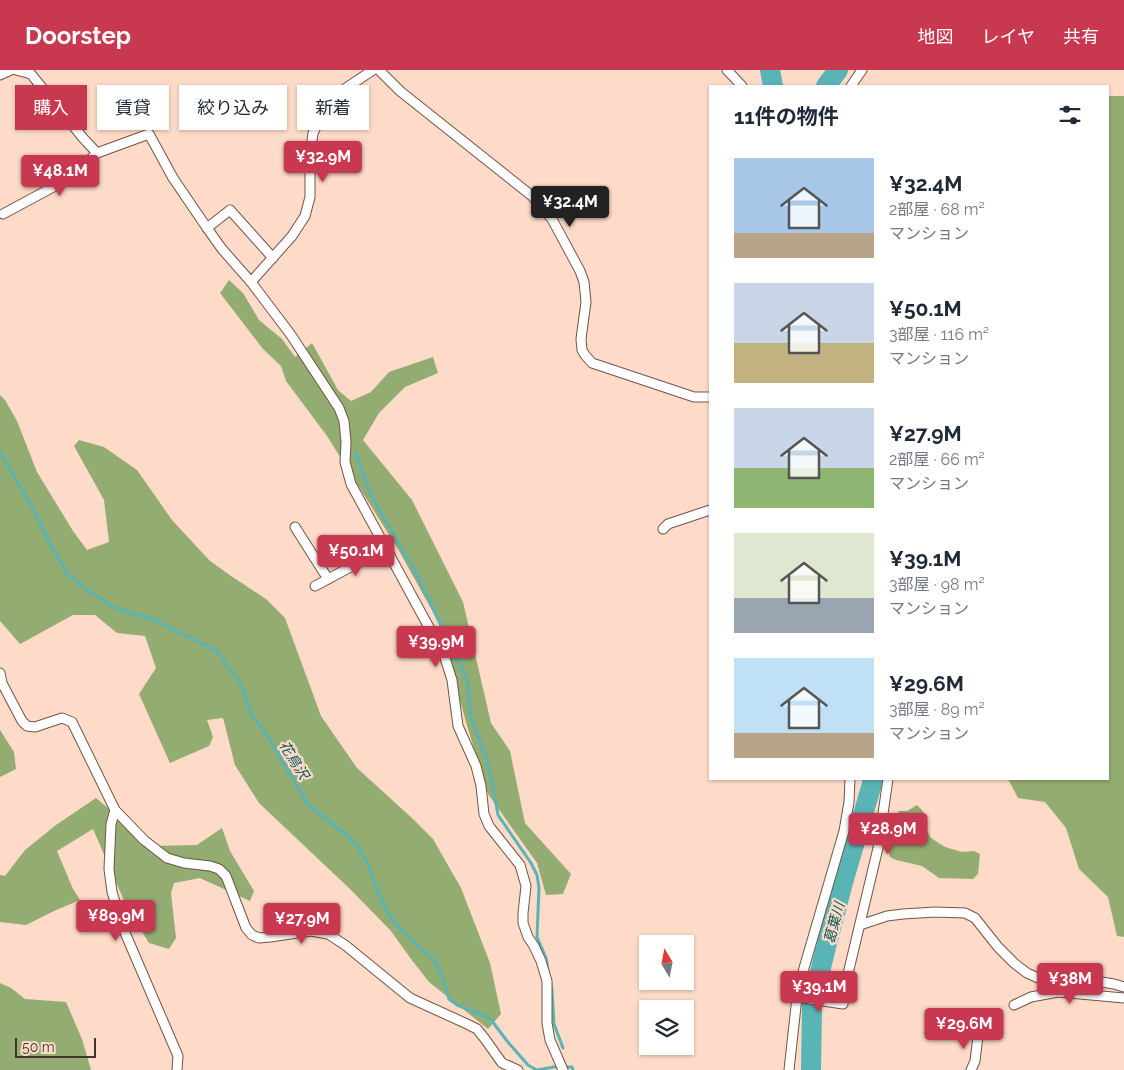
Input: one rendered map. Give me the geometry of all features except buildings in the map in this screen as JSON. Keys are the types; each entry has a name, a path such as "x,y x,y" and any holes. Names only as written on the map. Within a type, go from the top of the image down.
{"street":[{"path":"0,75 11,70"},
{"path":"16,70 31,74 97,153"},
{"path":"251,282 292,236 305,216 310,197 310,156 313,133 324,112 346,88 373,70"},
{"path":"379,70 400,91 498,171 532,196 552,219 584,282 586,302 581,339 582,350 592,362 694,397 709,397"},
{"path":"727,70 741,85"},
{"path":"852,85 862,70"},
{"path":"2,214 70,178 97,153 149,134 173,178 207,228 291,335 339,408 344,421 345,462 351,484 444,654 452,680 458,726 476,766 481,786 484,814 489,826 520,865 526,886 523,923 540,961 546,981 547,1023 550,1040 563,1068"},
{"path":"207,228 230,210 273,258"},
{"path":"663,529 668,524 709,510"},
{"path":"295,527 328,579"},
{"path":"315,586 386,548"},
{"path":"0,674 2,683 22,721 27,726 34,727 62,718 72,722 115,810 144,840 166,858 184,863 210,866 219,869 226,876 246,928 252,935 258,938 311,931 328,934 345,945 410,998 477,1029 486,1039 501,1067 518,1070"},
{"path":"789,1070 804,968 844,830 849,802 850,780"},
{"path":"799,998 843,1004 846,982 878,848 888,780"},
{"path":"115,810 110,833 109,869 112,892 123,928 178,1056 177,1070"},
{"path":"860,925 887,916 903,914 965,913 975,918 998,947 1027,973 1038,978 1095,982 1124,987"},
{"path":"1014,1005 1031,997 1058,992 1124,998"},
{"path":"971,1070 975,1061 978,1036"}],"green space":[{"path":"1109,96 1124,96 1124,937 1117,936 1108,897 1079,869 1066,828 1045,802 1018,798 1009,780 1109,780"},
{"path":"229,280 243,293 259,320 282,339 295,357 312,343 338,390 351,401 371,392 389,372 433,357 438,373 405,387 379,413 363,440 412,500 463,602 491,723 510,751 525,823 571,874 563,894 546,895 537,863 488,794 439,623 398,549 327,436 286,381 281,366 263,349 220,293"},
{"path":"0,395 17,421 37,472 73,531 87,550 109,542 104,500 74,446 79,440 104,447 137,470 172,520 210,561 266,599 285,618 321,716 357,768 433,839 461,888 490,963 501,1014 488,1029 429,982 391,931 350,889 259,803 235,765 223,718 207,720 213,737 209,746 170,763 139,694 156,668 145,636 117,633 95,615 73,615 20,644 0,621"},
{"path":"0,730 14,752 16,769 0,777"},
{"path":"96,798 153,846 197,845 222,828 230,851 254,891 250,901 200,878 174,883 171,893 176,938 169,949 149,943 126,905 93,829 57,851 73,889 80,900 26,925 0,922 0,875 5,876 25,850 56,825"},
{"path":"917,805 923,811 925,828 931,838 945,847 962,852 974,851 980,854 978,874 973,879 939,878 922,866 890,857 887,849 894,819 899,811 907,811"},
{"path":"0,983 11,988 25,999 66,1002 82,1039 91,1070 0,1070"}],"waterway":[{"name":"葛葉川","path":"770,70 773,85"},
{"path":"827,85 838,70"},
{"name":"花鳥沢","path":"0,452 69,576 115,608 154,620 217,651 242,686 251,714 267,735 307,803 354,842 367,862 388,913 400,929 435,961 449,999 457,1005 486,1016 492,1021 528,1065 537,1070 554,1067 572,1067 573,1070"},
{"path":"355,453 371,495 419,579 467,680 471,718 486,757 498,815 531,863 537,875 539,888 537,937 546,958 548,970"},
{"name":"葛葉川","path":"811,1070 812,1006 844,879 872,780"},
{"path":"551,983 554,1024 563,1048"}]}
